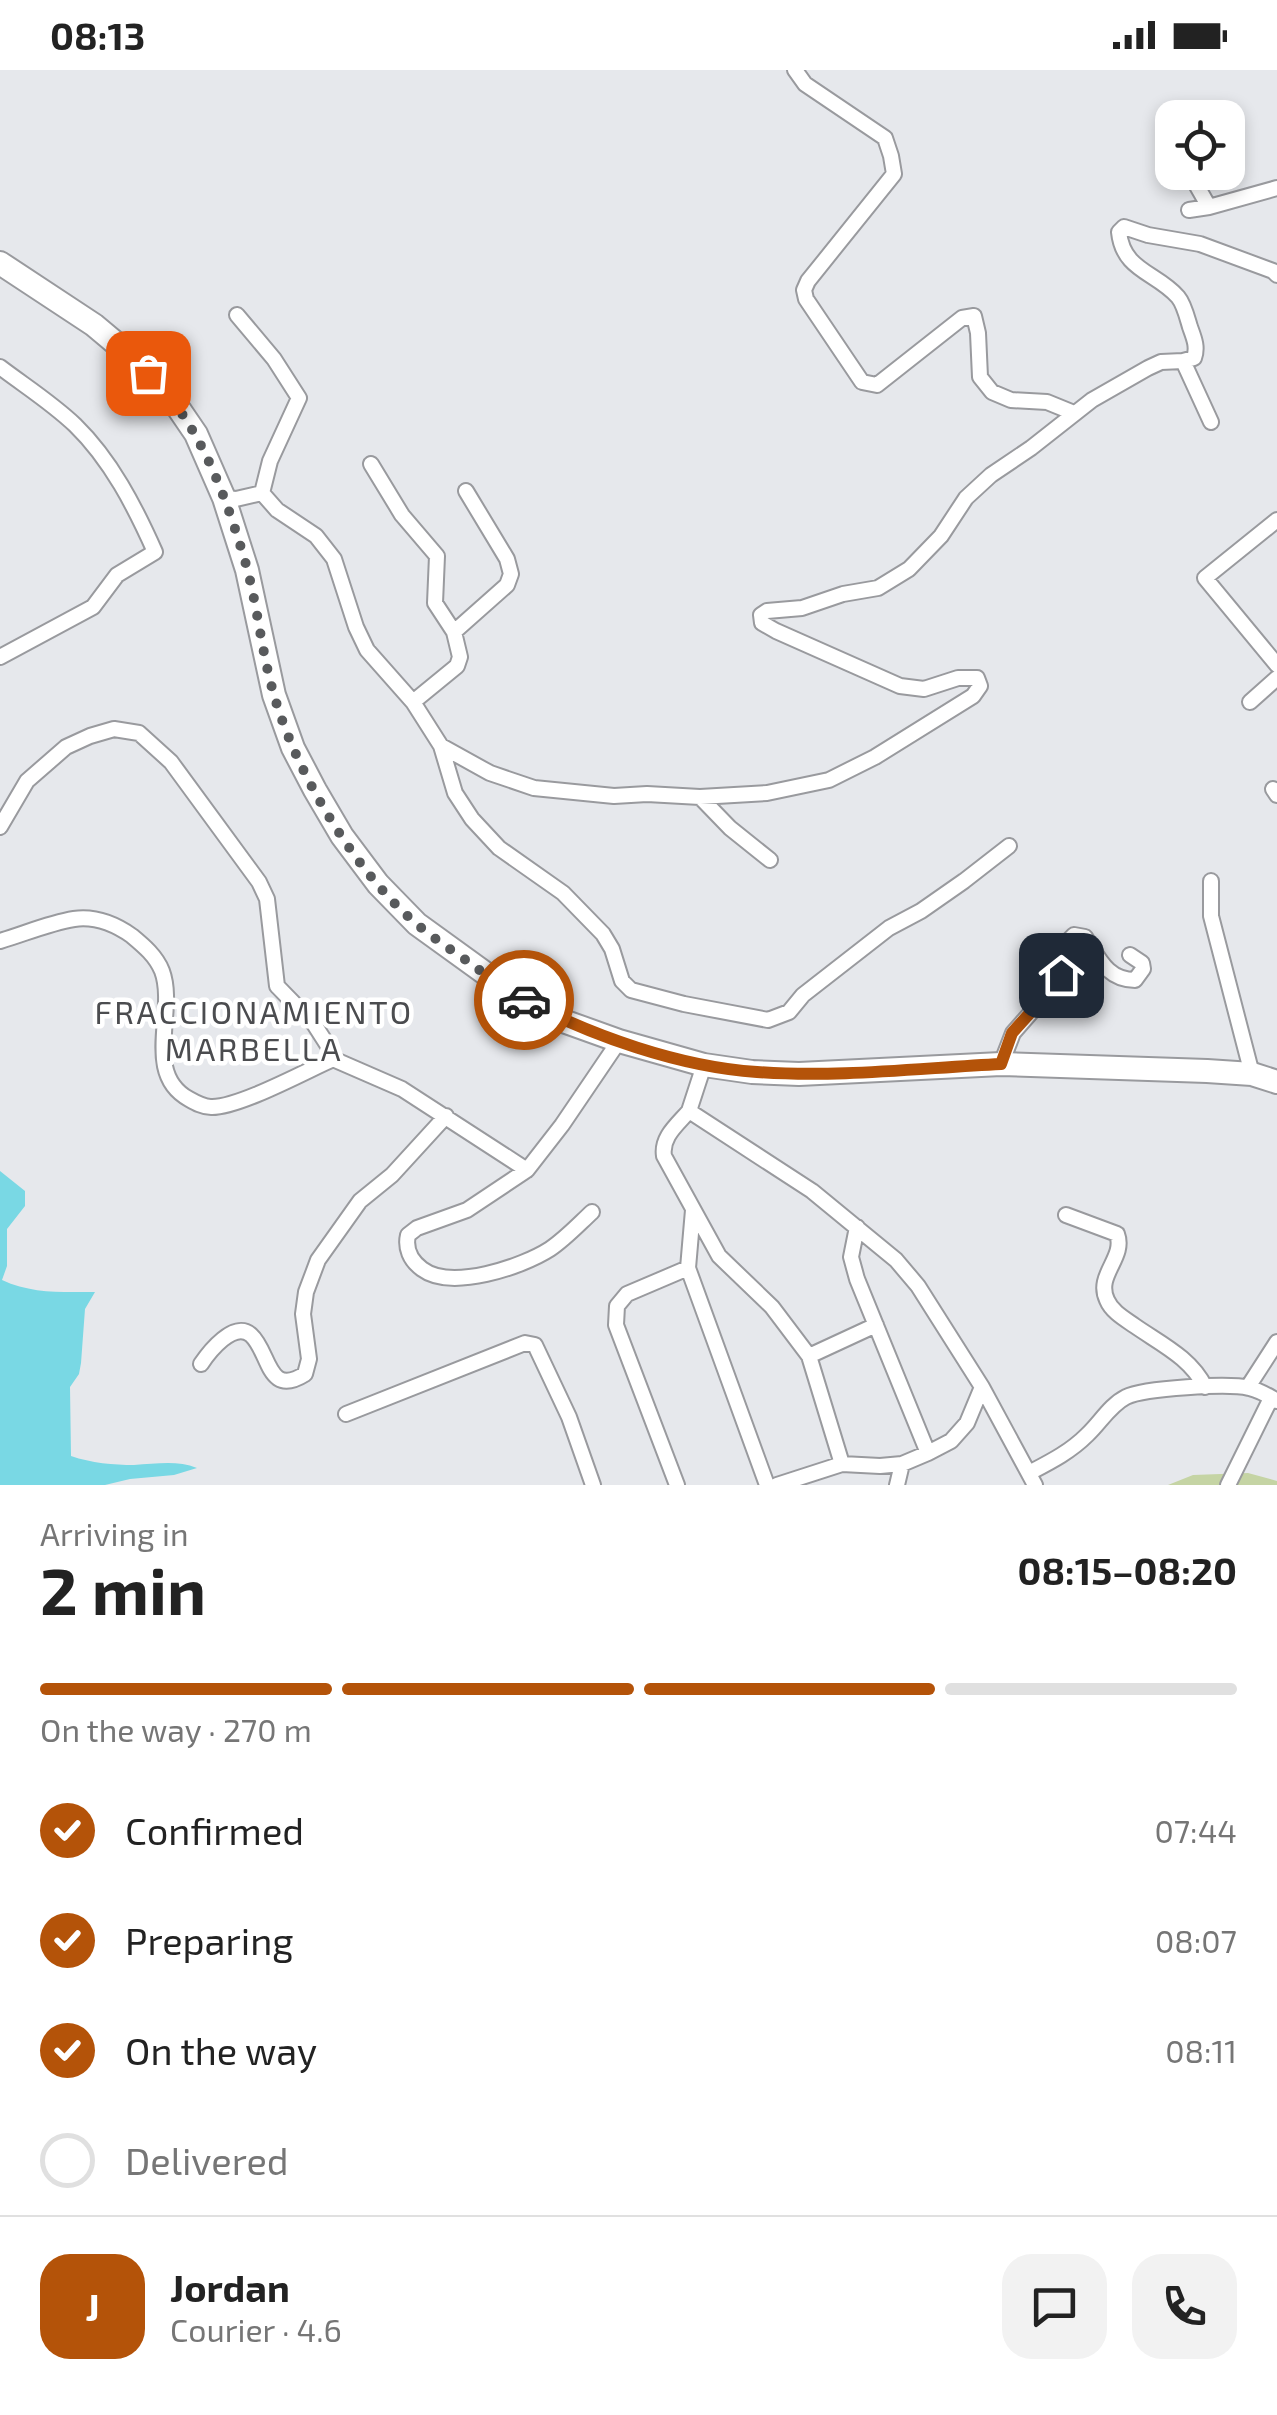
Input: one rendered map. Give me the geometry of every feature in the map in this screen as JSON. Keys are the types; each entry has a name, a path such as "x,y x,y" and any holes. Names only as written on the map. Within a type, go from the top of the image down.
{"main road":[{"path":"2,269 94,325 166,390 196,434 224,498 247,570 274,695 293,748 342,836 378,884 417,924 518,997 566,1022 619,1040 704,1065 752,1072 799,1074 1001,1064 1252,1074 1277,1082"}],"street":[{"path":"795,70 806,84 885,138 891,156 894,174 804,290 806,299 862,382 877,385 962,318 974,316 980,377 992,392 1011,400 1047,402 1074,413"},
{"path":"1189,210 1277,188"},
{"path":"1199,190 1209,207"},
{"path":"441,746 490,773 534,788 614,796 700,798 767,793 829,780 876,757 973,696 980,686 977,678 958,678 924,690 900,686 776,631 762,623 761,616 767,610 802,608 842,594 878,588 909,569 941,536 966,498 991,475 1074,413 1148,368 1194,358 1197,349 1178,297 1129,261 1120,240 1119,232 1124,226 1148,235 1200,244 1277,275"},
{"path":"237,315 274,359 299,398 270,461 262,493"},
{"path":"1179,361 1211,422"},
{"path":"0,367 56,408 98,450 135,508 155,552 118,576 93,607 0,657"},
{"path":"370,464 402,516 436,556 435,604 454,632 460,657 457,666 413,702"},
{"path":"454,632 507,585 511,574 507,559 466,491"},
{"path":"224,498 262,493"},
{"path":"262,493 277,510 316,536 334,559 367,650 413,702 441,746 456,793 472,819 498,848 563,893 603,934 622,981 631,990 768,1020 781,1017 804,994 889,928 964,881 1009,846"},
{"path":"1277,520 1204,578 1277,665"},
{"path":"1250,702 1272,683 1277,701"},
{"path":"0,826 27,781 66,747 114,729 139,733 171,762 259,882 267,899 278,986 314,1024 333,1058 402,1088 527,1170"},
{"path":"700,798 770,860"},
{"path":"1212,880 1211,916 1252,1074"},
{"path":"0,942 76,919 101,920 121,928 140,943 162,970 166,988 163,1032 167,1073 179,1094 198,1104 213,1107 232,1102 333,1058"},
{"path":"1001,1064 1012,1033 1061,975 1069,940 1074,935 1086,937 1116,977 1136,980 1142,963 1130,955"},
{"path":"592,1212 548,1250 507,1270 439,1277 423,1270 406,1246 408,1235 417,1228 467,1210 527,1170 562,1126 619,1040"},
{"path":"704,1065 689,1111 662,1147 664,1156 719,1256 772,1307 809,1356 842,1464"},
{"path":"689,1111 812,1191 896,1260 918,1286 982,1387 1032,1479 1070,1451 1126,1397 1205,1387 1248,1388 1274,1400 1228,1485"},
{"path":"202,1364 230,1334 244,1332 252,1336 273,1374 281,1380 305,1374 310,1359 302,1314 318,1260 360,1201 392,1175 446,1116"},
{"path":"693,1210 688,1268 767,1485"},
{"path":"1066,1215 1117,1234 1119,1252 1108,1268 1104,1286 1107,1300 1118,1314 1198,1371 1205,1387"},
{"path":"857,1227 851,1257 928,1453"},
{"path":"676,1485 616,1325 618,1306 627,1294 688,1268"},
{"path":"809,1356 876,1324"},
{"path":"1248,1388 1277,1342"},
{"path":"346,1414 525,1343 535,1345 569,1417 594,1485"},
{"path":"777,1485 842,1464 902,1464 928,1453 951,1441 967,1423 982,1387"},
{"path":"897,1485 902,1464"}],"green space":[{"path":"1248,1473 1277,1481 1277,1485 1168,1485 1193,1475"}],"water":[{"path":"0,1171 25,1191 25,1206 7,1229 7,1266 2,1280 36,1290 95,1292 85,1309 79,1374 70,1387 71,1456 111,1464 174,1463 197,1468 105,1485 0,1485"}],"way so far":[{"path":"148,373 166,390 196,434 224,498 247,570 274,695 293,748 342,836 378,884 417,924 524,1000"}],"district":[{"name":"FRACCIONAMIENTO MARBELLA","path":"254,1032"}],"route":[{"path":"524,1000 566,1022 704,1065 799,1074 1001,1064 1012,1033 1061,975"}]}
